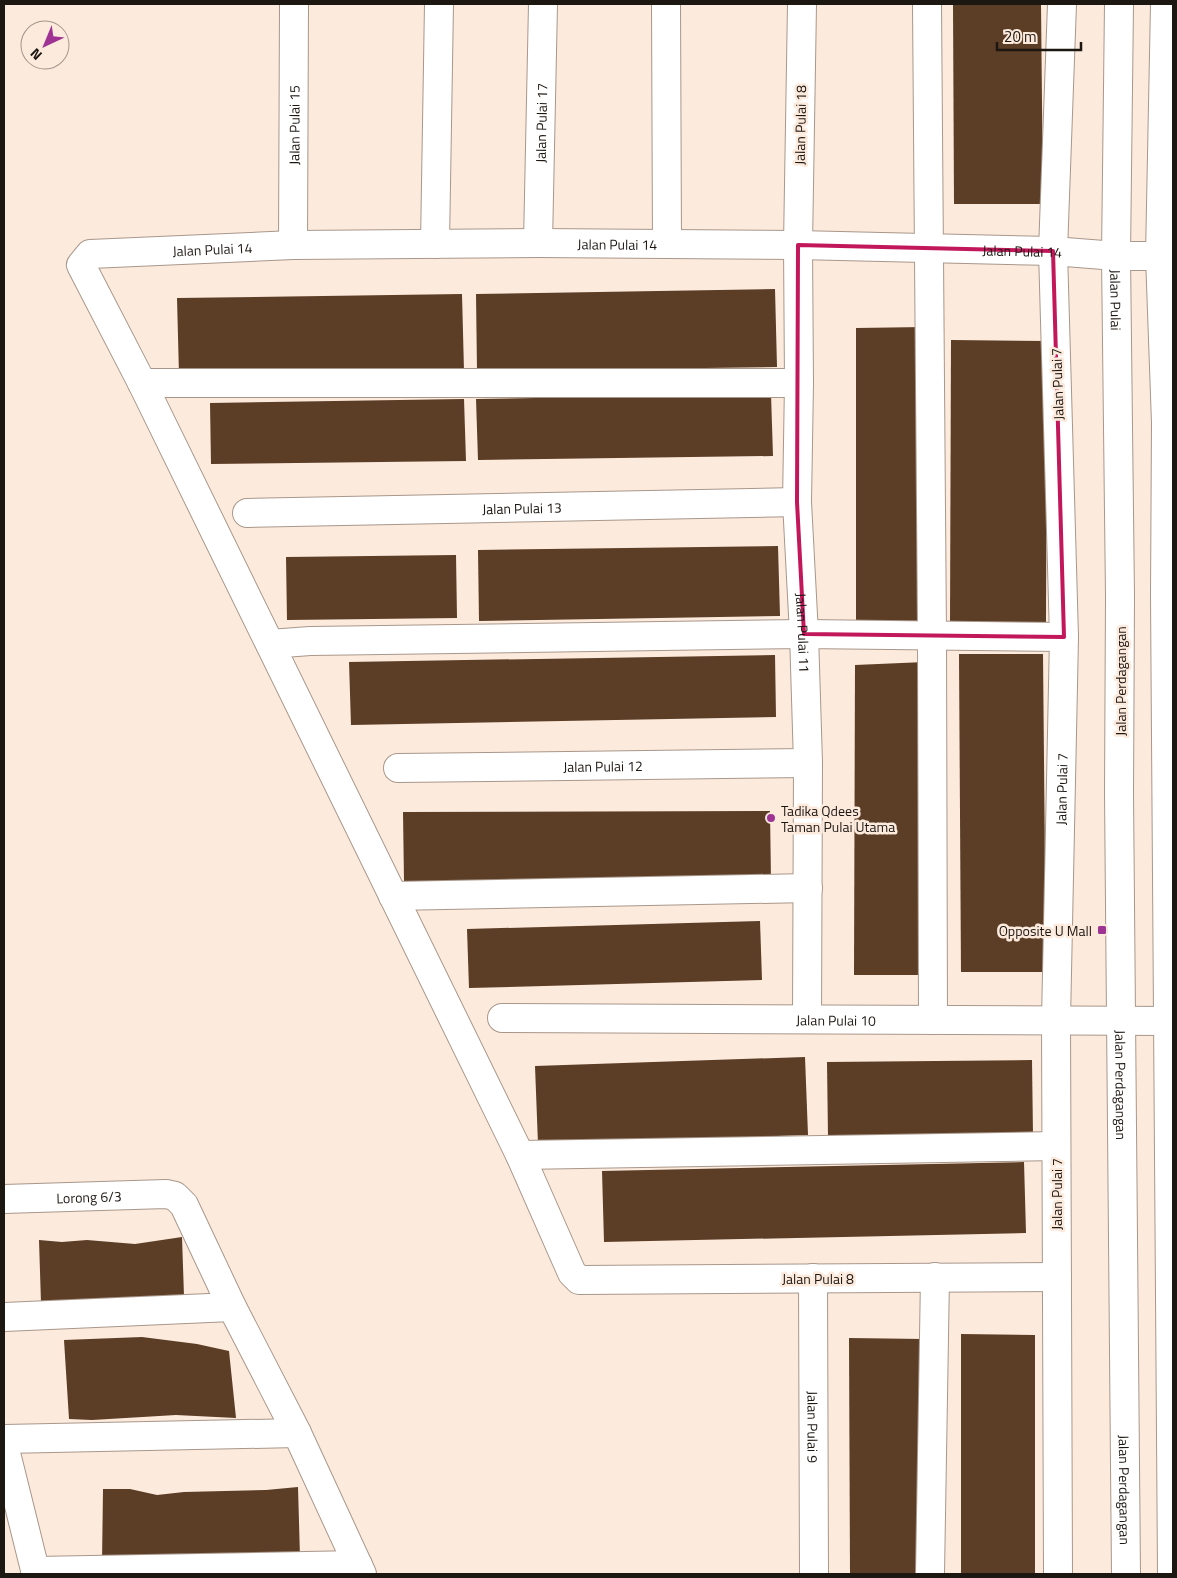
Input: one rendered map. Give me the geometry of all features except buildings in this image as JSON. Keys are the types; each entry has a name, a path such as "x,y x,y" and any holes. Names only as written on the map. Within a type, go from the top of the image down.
{"street":[{"name":"Jalan Pulai 15","path":"293,246 294,4"},
{"path":"435,244 438,4"},
{"name":"Jalan Pulai 17","path":"538,243 543,4"},
{"path":"666,4 667,244"},
{"name":"Jalan Pulai 18","path":"798,246 802,4"},
{"path":"927,4 933,1020"},
{"name":"Jalan Pulai 7","path":"1058,1574 1056,1021 1064,637 1053,251 1062,4"},
{"name":"Jalan Pulai","path":"1119,4 1116,256 1120,597"},
{"path":"1165,4 1160,256 1166,423 1169,596 1172,1574"},
{"name":"Jalan Pulai 14","path":"142,383 81,265 90,254 293,246 538,243 929,248 1053,251 1116,256 1160,256"},
{"name":"Jalan Pulai 11","path":"798,246 799,383 797,502 808,763 807,1019"},
{"path":"799,383 142,383 520,1155 1056,1146"},
{"name":"Jalan Pulai 13","path":"247,512 797,502"},
{"name":"Jalan Perdagangan","path":"1120,597 1119,793 1126,1574"},
{"path":"270,644 310,640 804,634 1064,637"},
{"name":"Jalan Pulai 12","path":"398,768 808,763"},
{"path":"394,896 808,888"},
{"name":"Jalan Pulai 10","path":"502,1018 1169,1021"},
{"name":"Jalan Pulai 8","path":"520,1155 572,1273 578,1280 1057,1277"},
{"name":"Lorong 6/3","path":"4,1199 166,1194 174,1196 184,1205 232,1307"},
{"path":"930,1574 935,1277"},
{"name":"Jalan Pulai 9","path":"813,1278 814,1574"},
{"path":"4,1317 232,1307 297,1433 360,1569 35,1572 4,1445"},
{"path":"4,1440 297,1433"}],"highlighted area":[{"path":"798,245 1053,251 1064,637 804,634 797,502"}],"place":[{"name":"Tadika Qdees Taman Pulai Utama","path":"771,818"},
{"name":"Opposite U Mall","path":"1102,930"}]}
